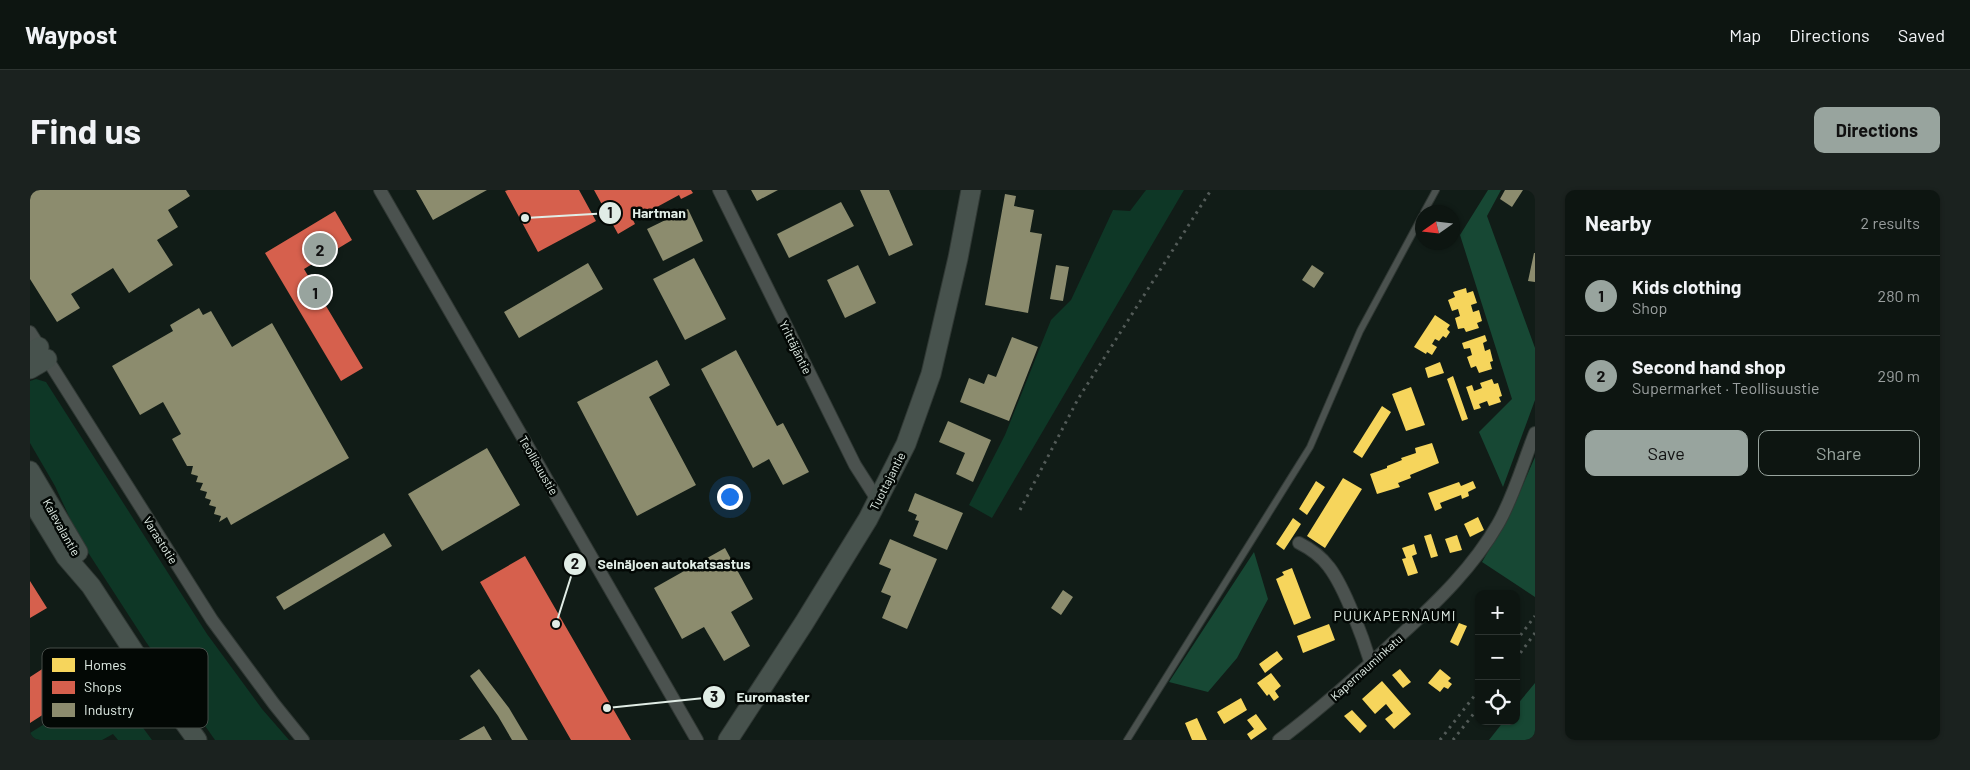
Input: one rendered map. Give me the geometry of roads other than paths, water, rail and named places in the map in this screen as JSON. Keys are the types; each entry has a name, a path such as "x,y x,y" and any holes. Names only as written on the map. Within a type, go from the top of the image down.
{"street":[{"name":"Teollisuustie","path":"380,190 697,740"},
{"name":"Yrittäjäntie","path":"719,190 855,465 878,501"},
{"name":"Tuottajantie","path":"728,740 809,615 878,501 906,444 931,374 958,258 971,190"},
{"path":"30,369 36,347"},
{"name":"Varastotie","path":"36,347 212,620 303,740"},
{"name":"Kapernauminkatu","path":"1279,740 1320,709 1371,664 1438,601 1476,558 1502,516 1535,433"},
{"name":"Kalevalantie","path":"30,471 78,552 91,586"},
{"name":"Kalevalantie","path":"30,498 66,557 91,586 132,648"},
{"path":"1300,542 1315,551 1330,568 1354,619 1371,664"},
{"name":"Kalevalantie","path":"188,728 197,740"}],"lane":[{"path":"1428,205 1436,190"},
{"path":"1128,740 1310,447 1360,331 1415,229"}],"railway":[{"path":"1020,510 1078,399 1211,190"},
{"path":"1520,636 1535,616"},
{"path":"1520,654 1535,633"},
{"path":"1440,740 1475,695"},
{"path":"1453,740 1475,712"}],"place":[{"name":"Hartman","path":"525,218"},
{"name":"Second hand shop","path":"320,249"},
{"name":"Kids clothing","path":"315,292"},
{"name":"Seinäjoen autokatsastus","path":"556,624"},
{"name":"Euromaster","path":"607,708"}],"district":[{"name":"PUUKAPERNAUMI","path":"1395,615"}]}
